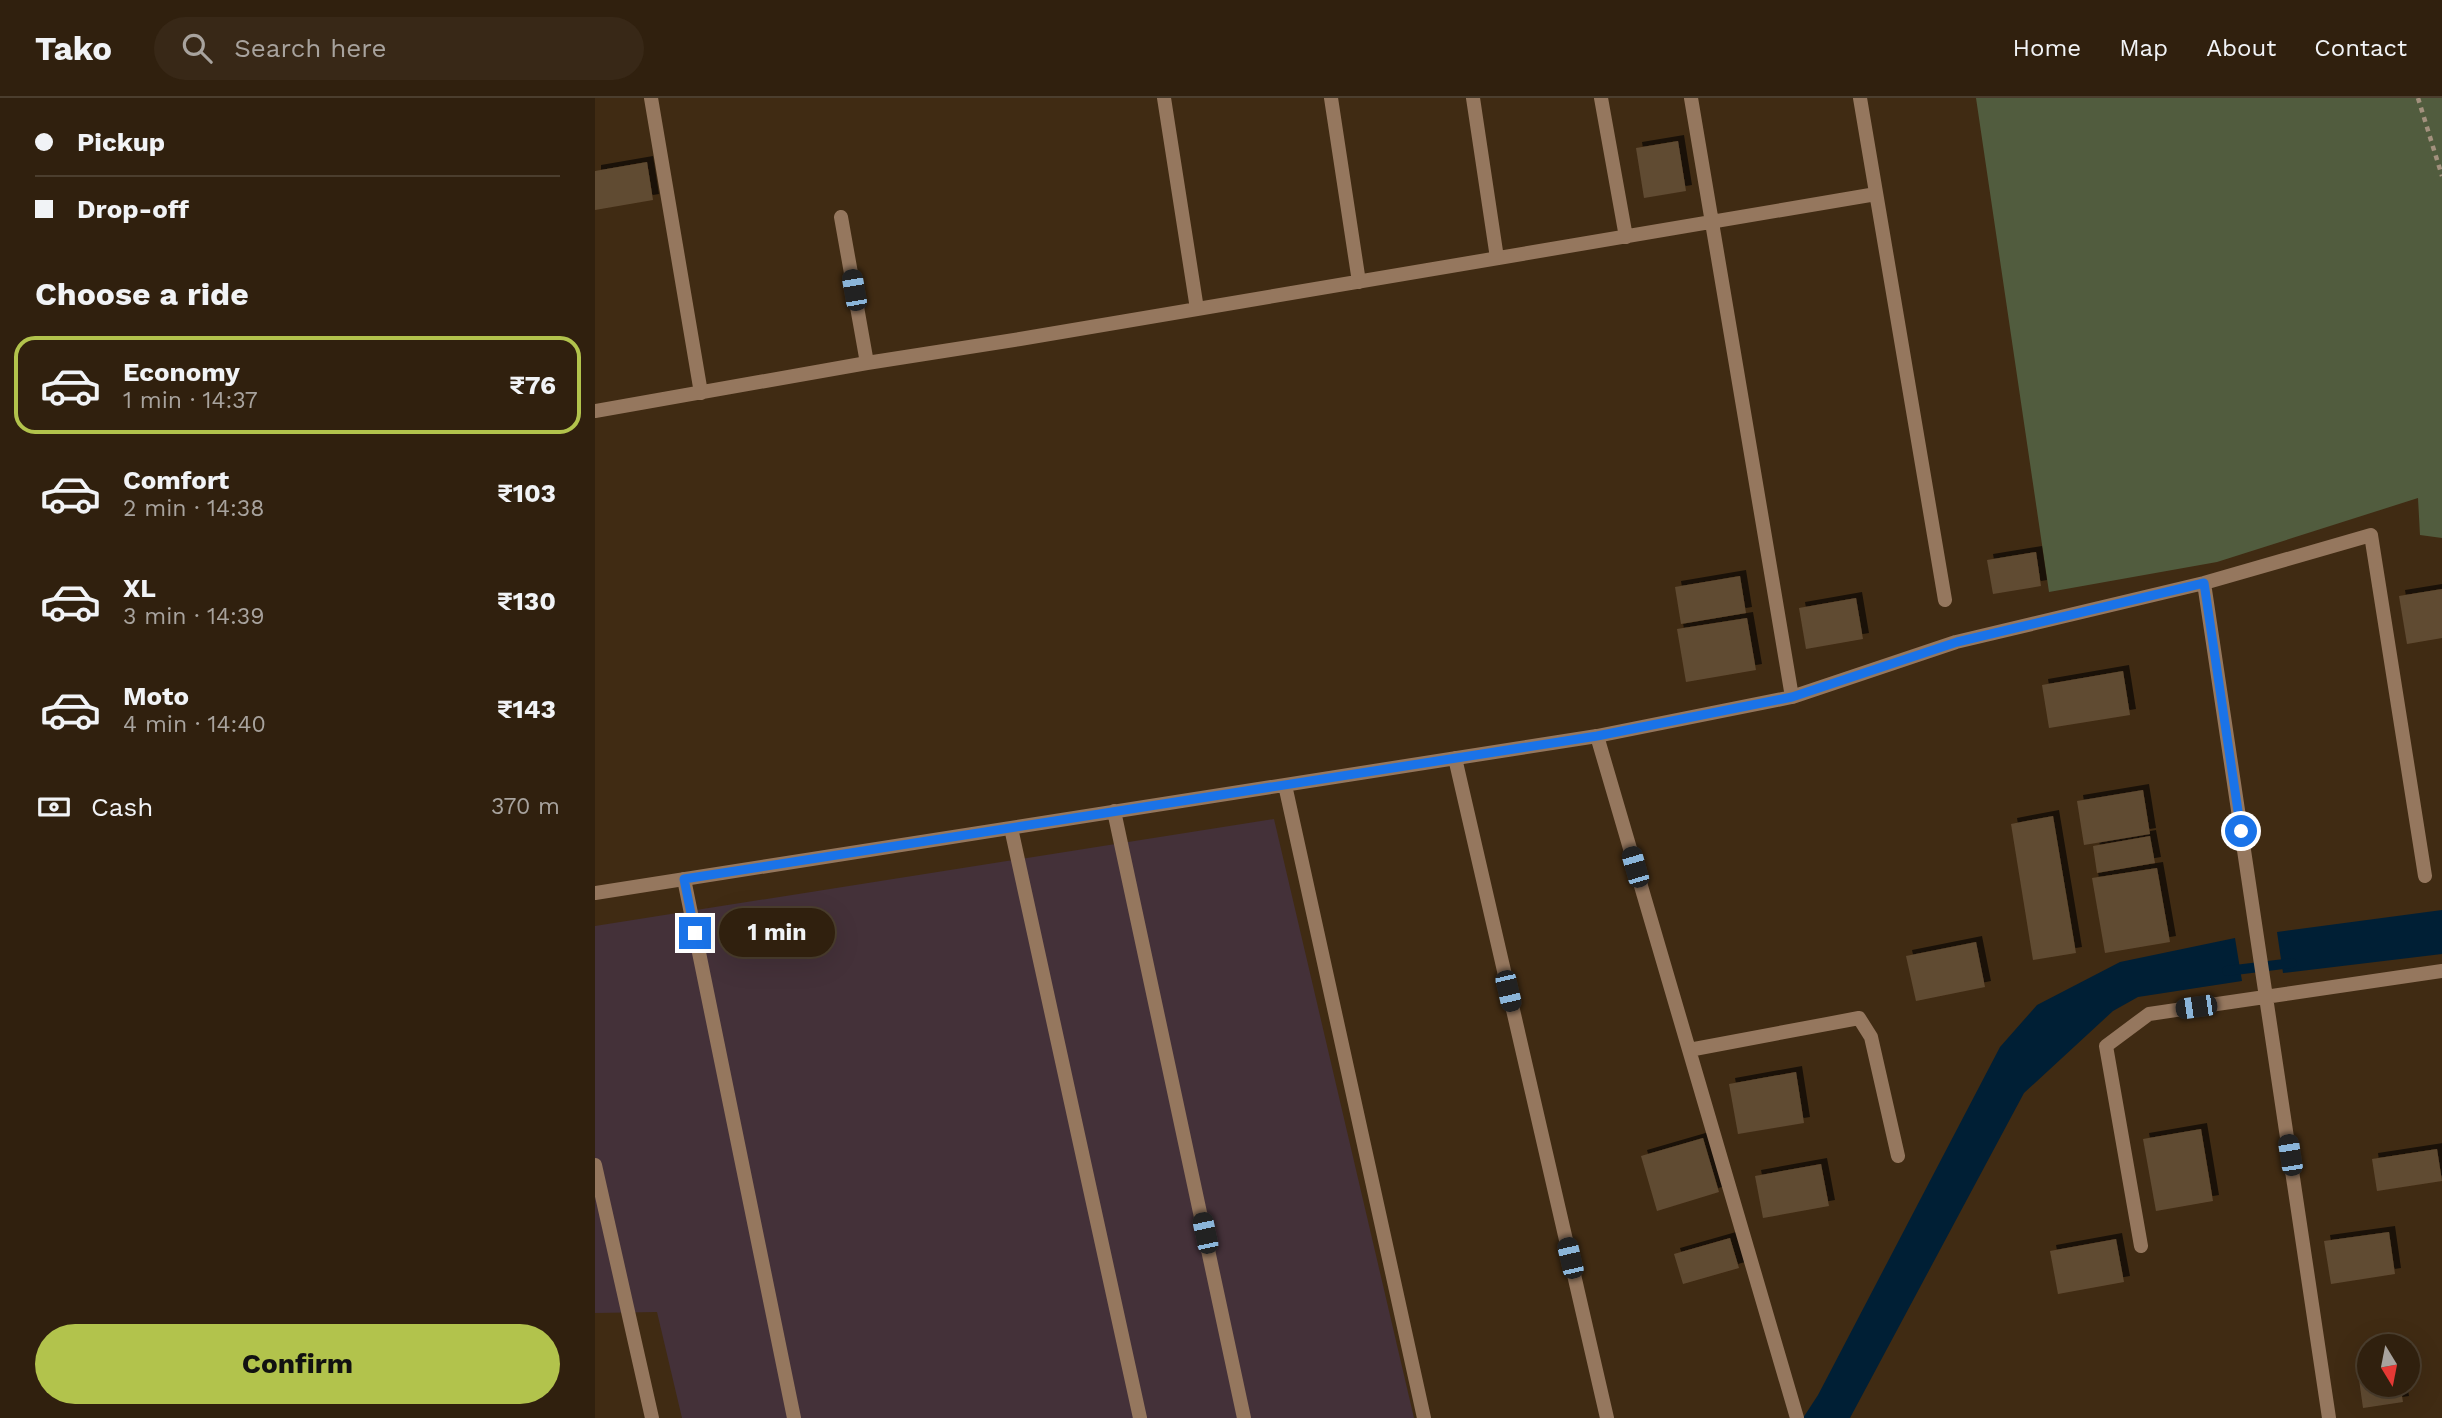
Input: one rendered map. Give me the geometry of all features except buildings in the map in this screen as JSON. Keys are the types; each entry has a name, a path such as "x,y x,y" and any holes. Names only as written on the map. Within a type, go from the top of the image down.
{"street":[{"path":"651,98 701,393"},
{"path":"1164,98 1198,309"},
{"path":"1331,98 1359,282"},
{"path":"1473,98 1497,258"},
{"path":"1601,98 1626,237"},
{"path":"1691,98 1792,697"},
{"path":"1860,98 1945,600"},
{"path":"595,411 1876,194"},
{"path":"841,218 867,363"},
{"path":"595,893 1597,736 1792,697 1957,642 2204,583 2371,535 2425,876"},
{"path":"2204,583 2329,1418"},
{"path":"1597,736 1797,1418"},
{"path":"1455,758 1607,1418"},
{"path":"1285,785 1424,1418"},
{"path":"1114,811 1244,1418"},
{"path":"1011,828 1140,1418"},
{"path":"684,879 794,1418"},
{"path":"2141,1247 2106,1046 2148,1014 2442,971"},
{"path":"1689,1050 1859,1018 1871,1037 1898,1156"},
{"path":"595,1165 652,1418"}],"path":[{"path":"2418,98 2442,176"}],"shaded area":[{"path":"1274,819 1414,1418 682,1418 657,1312 595,1313 595,926"}],"green space":[{"path":"1976,98 2442,98 2442,538 2420,535 2418,498 2217,562 2049,592"}],"water":[{"path":"2442,910 2442,954 2283,973 2277,932"},
{"path":"2235,938 2242,981 2138,997 2113,1011 2024,1093 1850,1418 1803,1418 1818,1395 2000,1047 2037,1005 2120,962"}],"waterway":[{"path":"2227,971 2292,963"}],"route":[{"path":"695,933 684,879 1597,736 1792,697 1957,642 2204,583 2241,831"}]}
